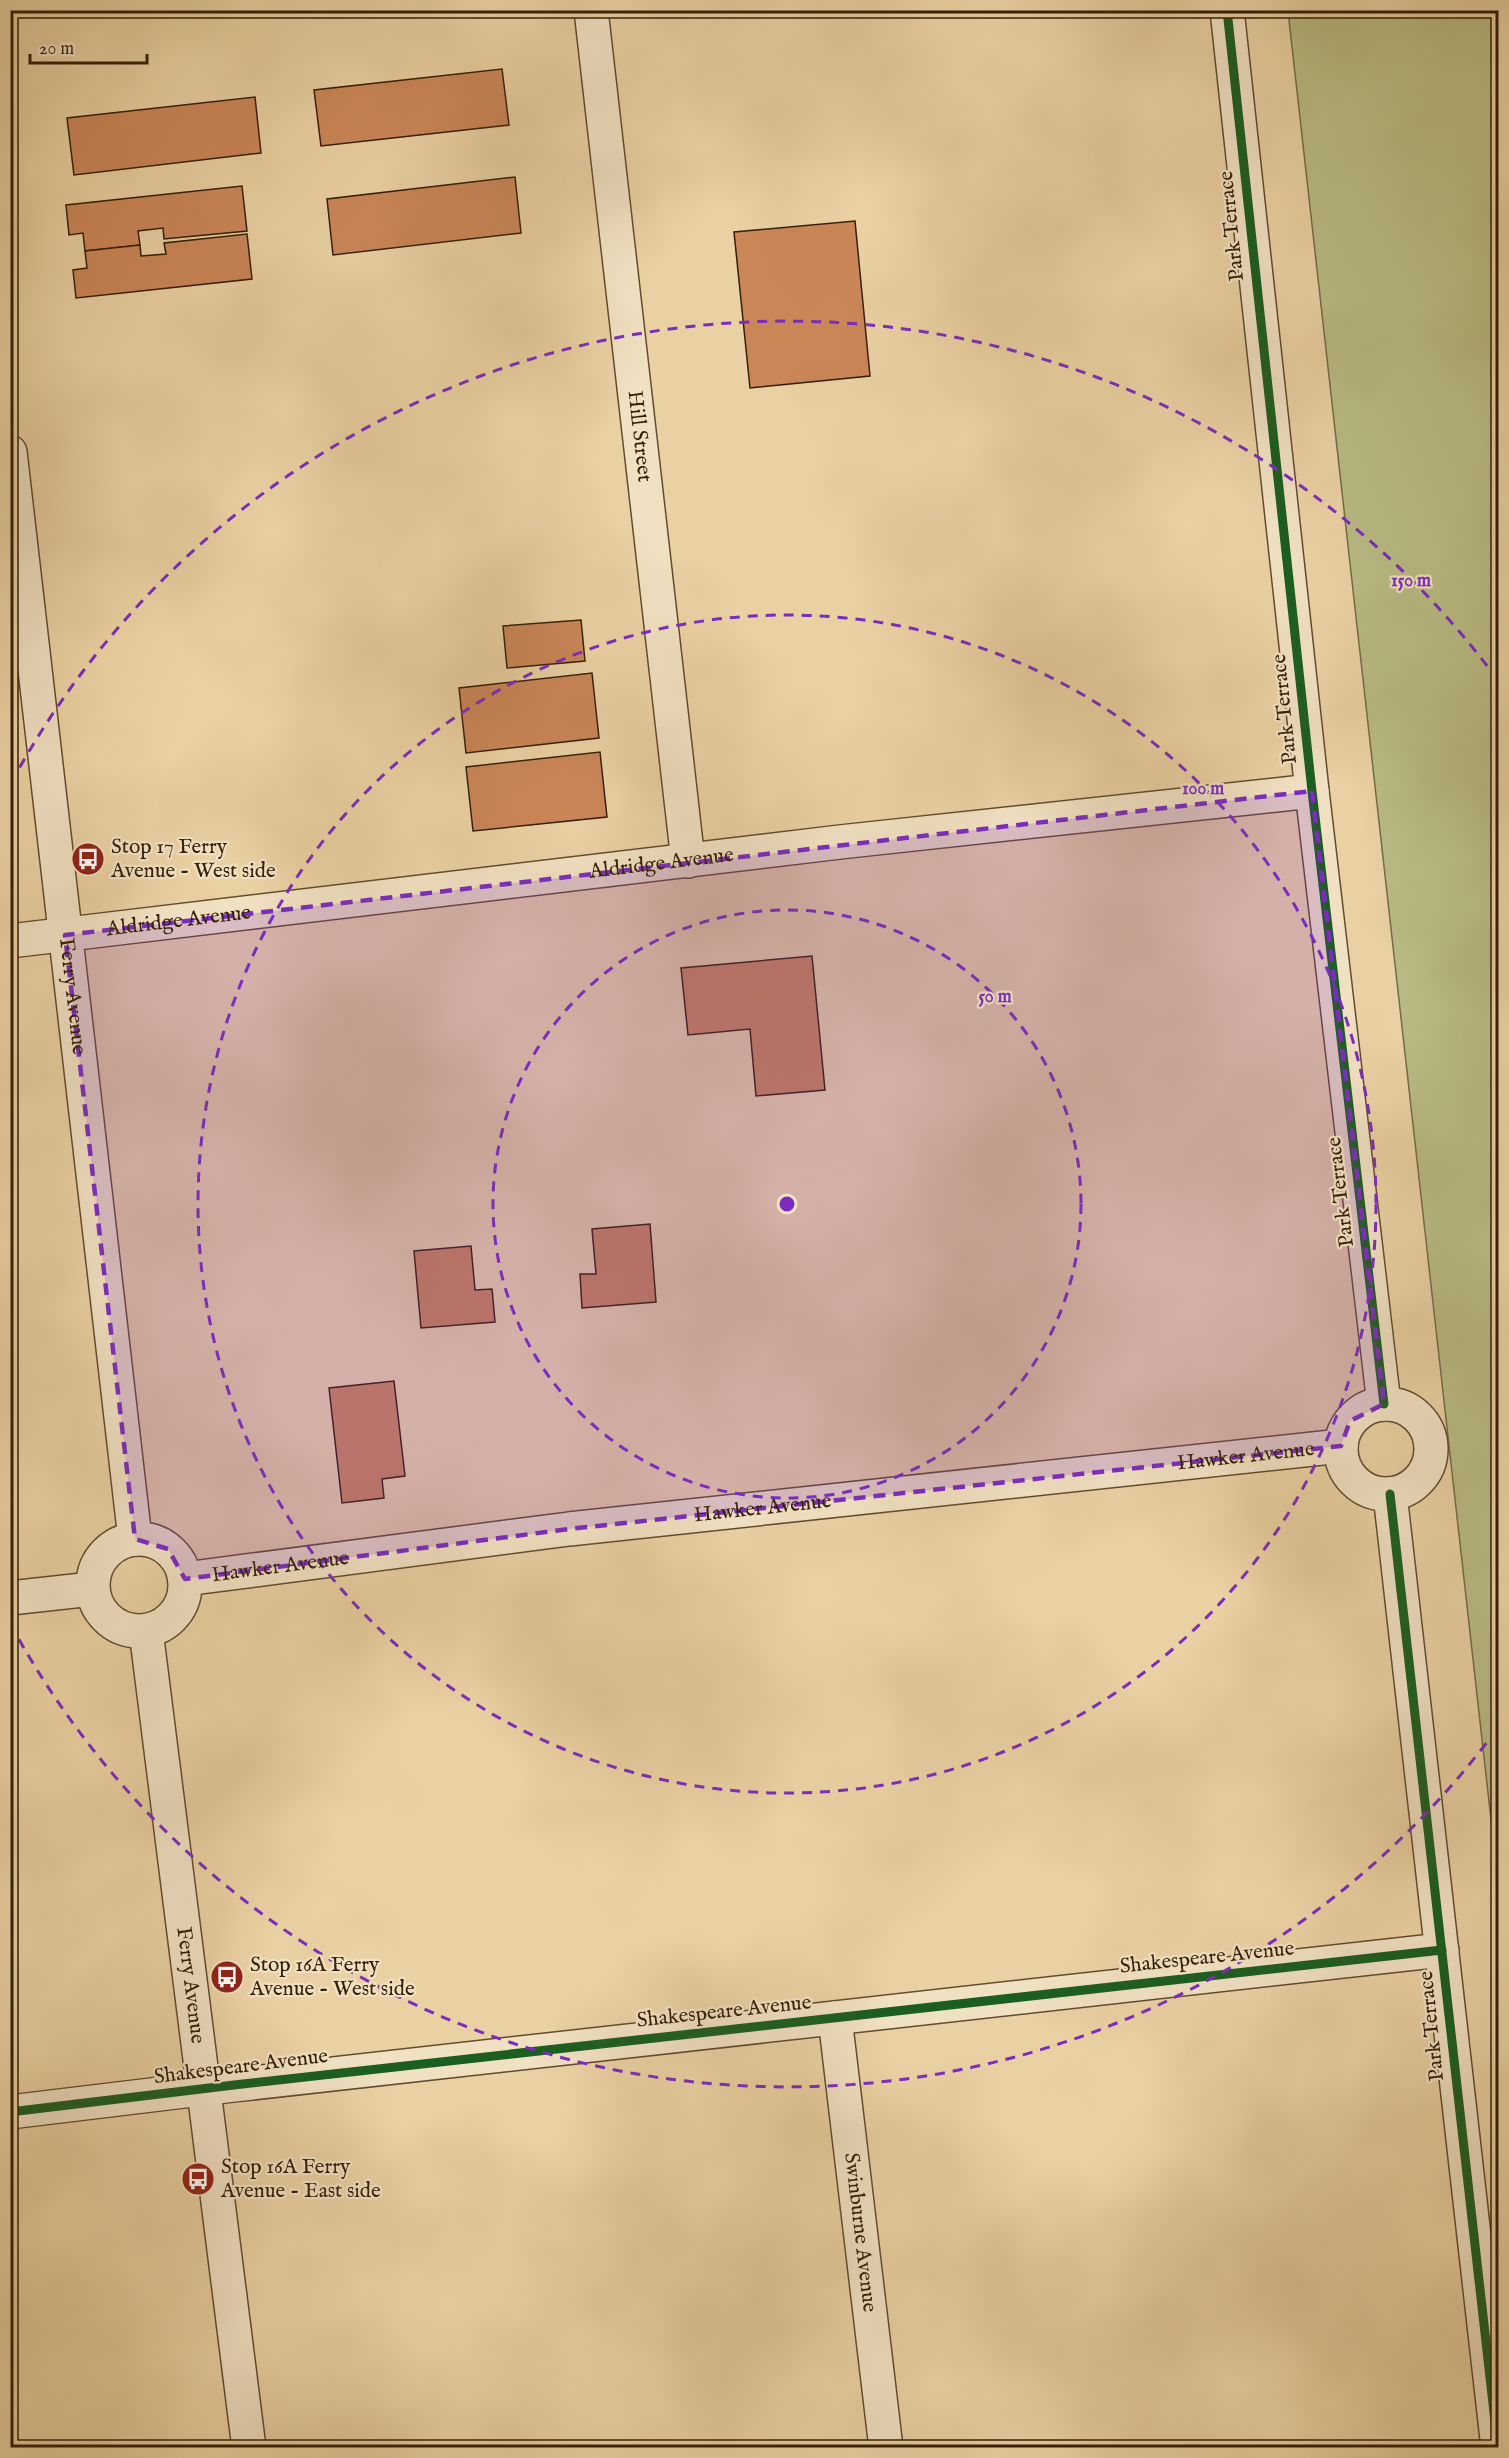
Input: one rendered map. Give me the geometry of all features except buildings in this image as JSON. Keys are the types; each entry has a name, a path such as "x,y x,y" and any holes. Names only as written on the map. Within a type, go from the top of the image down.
{"street":[{"name":"Hill Street","path":"591,10 688,861"},
{"name":"Park Terrace","path":"1227,10 1312,791 1384,1404"},
{"name":"Ferry Avenue","path":"10,452 135,1539"},
{"name":"Aldridge Avenue","path":"10,941 851,841 1312,791"},
{"path":"1384,1404 1400,1406 1416,1415 1426,1427 1431,1446 1430,1461 1417,1482 1404,1491 1390,1494 1375,1493 1352,1480 1342,1462 1341,1446 1343,1435 1350,1421 1371,1406 1384,1404"},
{"name":"Hawker Avenue","path":"186,1580 569,1529 1341,1446"},
{"name":"Park Terrace","path":"1390,1494 1498,2448"},
{"path":"135,1539 153,1541 168,1549 180,1562 186,1580 184,1597 176,1613 163,1625 146,1631 127,1630 110,1621 98,1607 92,1589 95,1571 104,1555 117,1544 135,1539"},
{"path":"10,1598 92,1589"},
{"name":"Ferry Avenue","path":"146,1631 249,2448"},
{"name":"Shakespeare Avenue","path":"10,2112 1442,1950"},
{"name":"Swinburne Avenue","path":"836,2018 886,2448"}],"highlighted area":[{"path":"1312,791 1384,1404 1350,1421 1341,1446 569,1529 185,1579 168,1549 135,1539 65,935"}],"green space":[{"path":"1288,11 1498,11 1498,1882"}],"cycle path":[{"path":"1227,10 1312,791 1384,1404"},
{"path":"1390,1494 1498,2448"},
{"path":"10,2112 1442,1950"}],"place":[{"name":"Stop 17 Ferry Avenue - West side","path":"88,859"},
{"name":"Stop 16A Ferry Avenue - West side","path":"227,1977"},
{"name":"Stop 16A Ferry Avenue - East side","path":"198,2179"}]}
